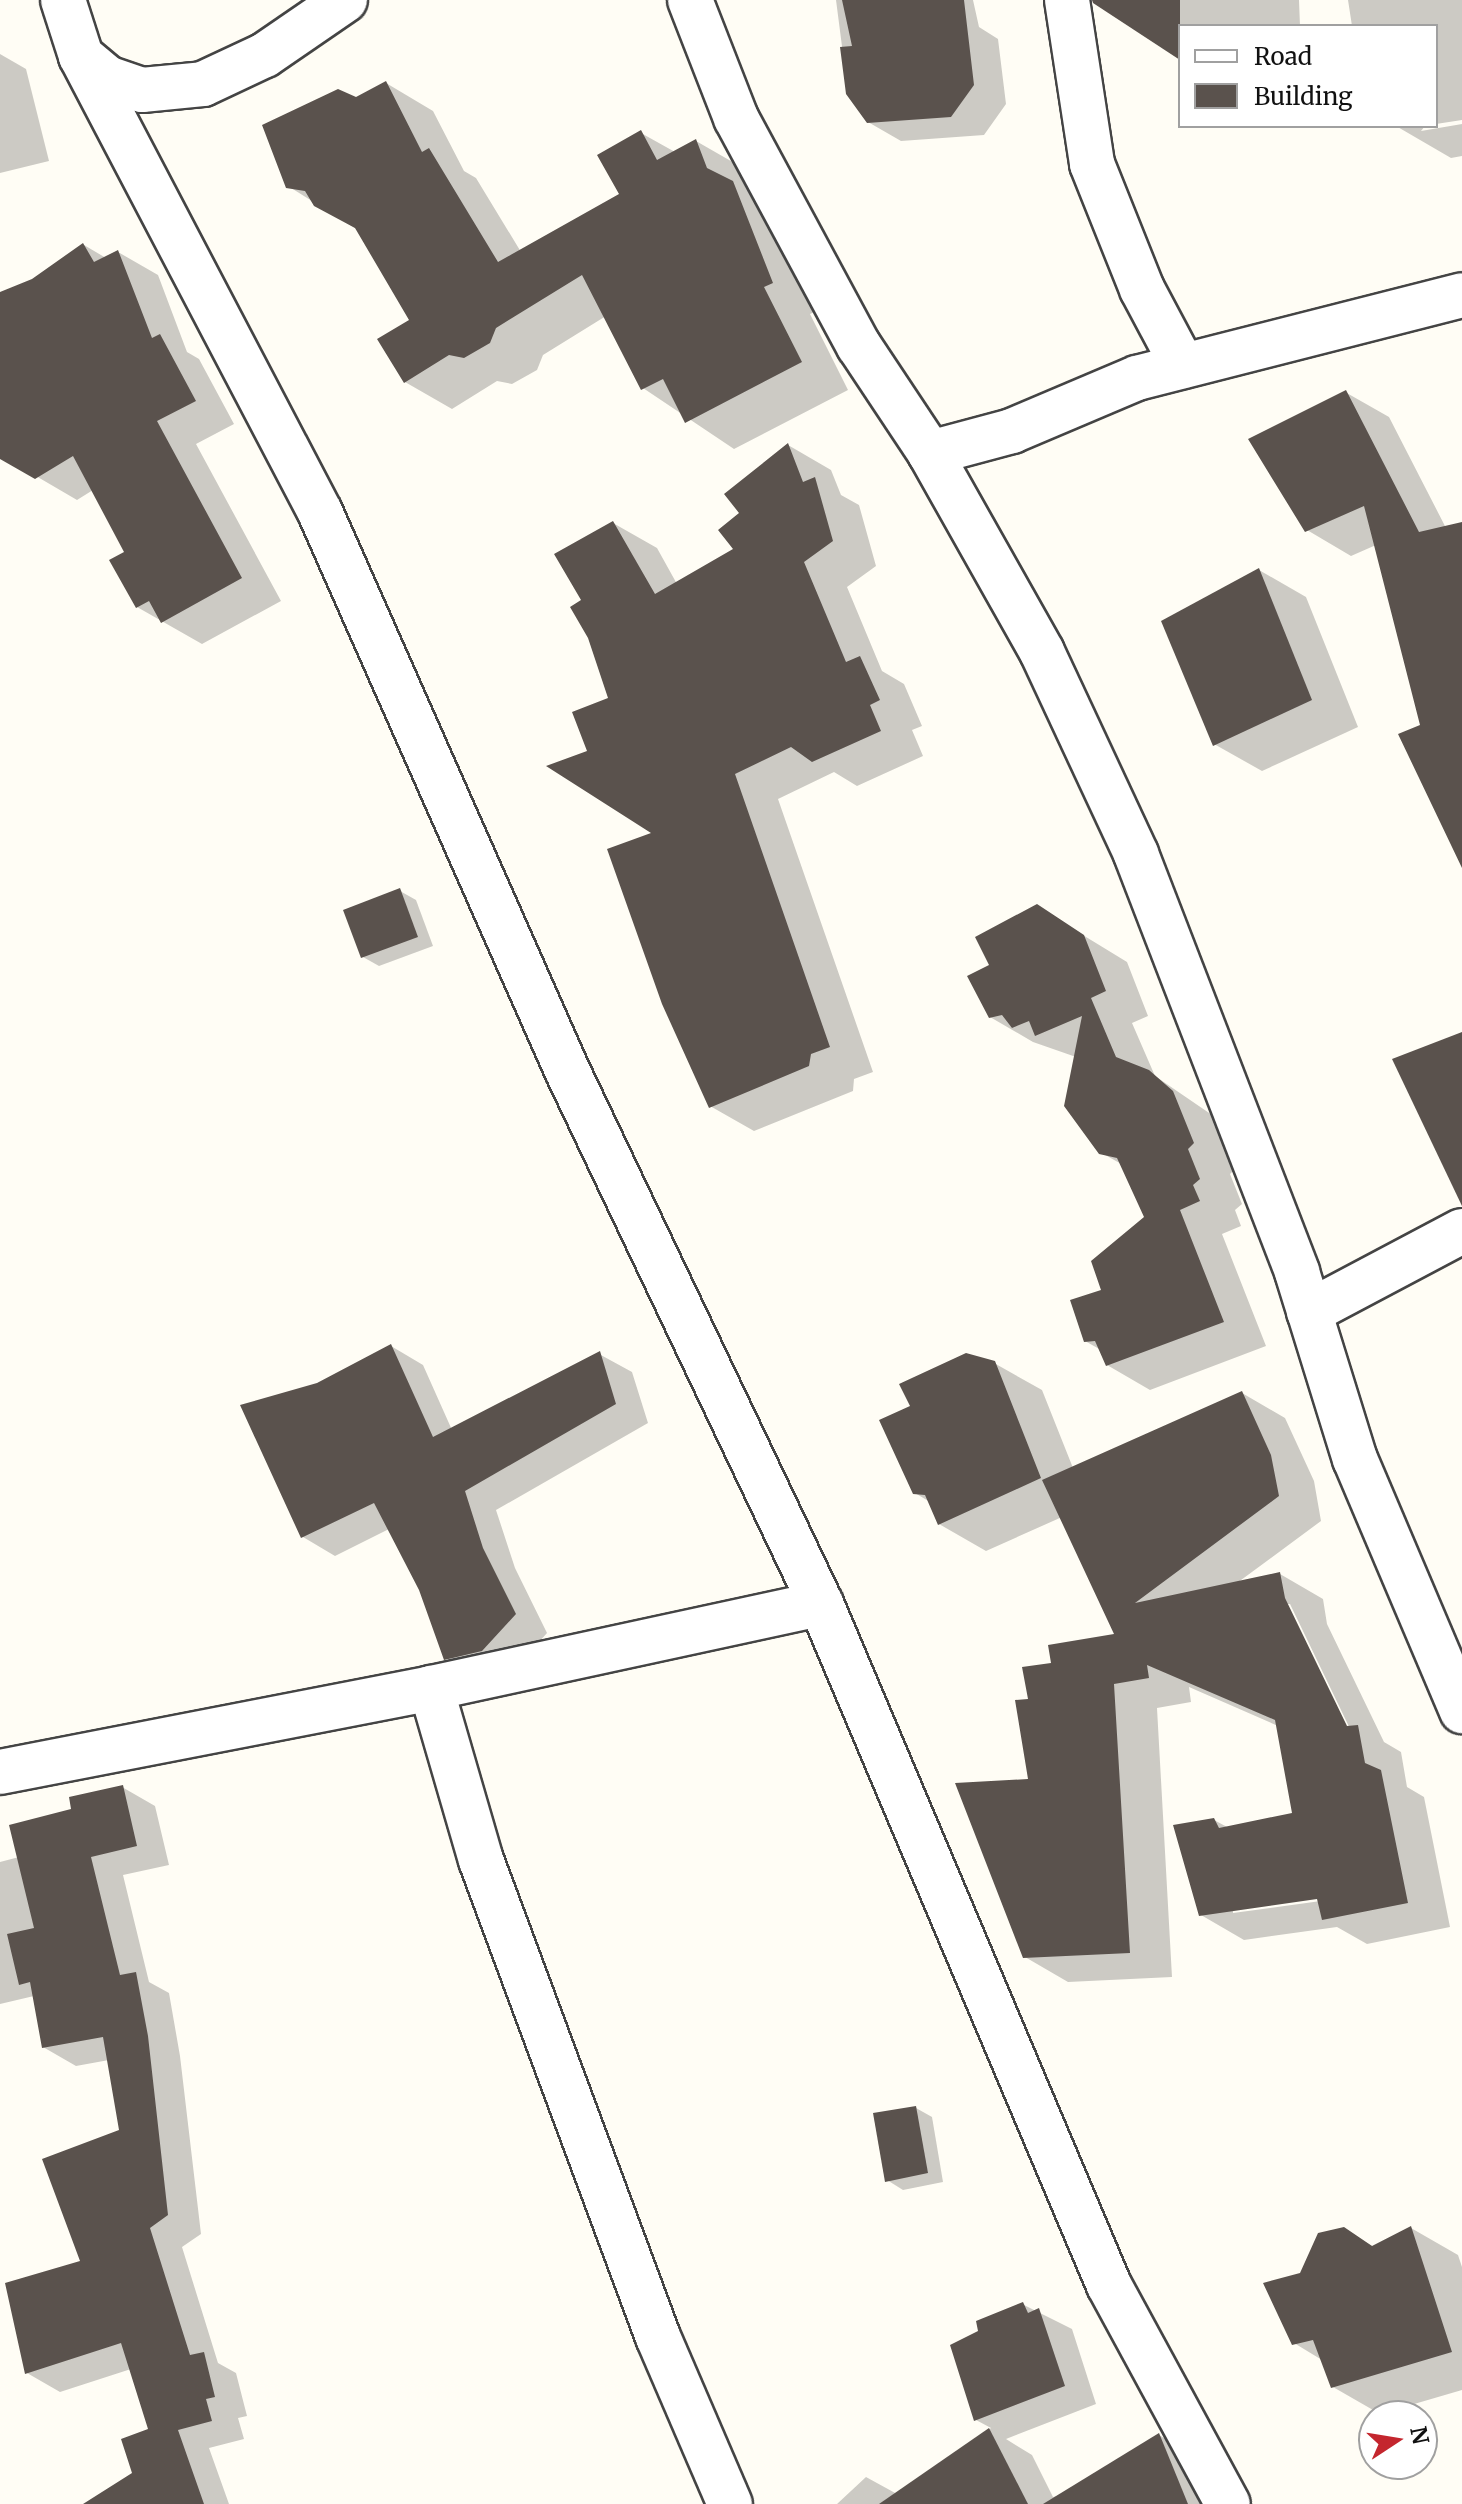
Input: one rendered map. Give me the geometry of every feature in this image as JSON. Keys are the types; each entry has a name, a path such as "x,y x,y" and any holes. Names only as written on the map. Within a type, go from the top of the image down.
{"street":[{"path":"63,0 81,56 320,512 572,1083 821,1604 1109,2285 1228,2504"},
{"path":"81,56 107,78 142,90 203,84 265,55 345,0"},
{"path":"690,0 736,118 859,346 930,453 1042,652 1136,854 1212,1044 1309,1312 1355,1459 1462,1711"},
{"path":"1067,0 1092,164 1142,289 1183,366"},
{"path":"930,453 1012,431 1137,378 1462,295"},
{"path":"1309,1312 1462,1231"},
{"path":"0,1772 431,1688 821,1604"},
{"path":"431,1688 487,1875 658,2337 730,2504"}],"building":[{"path":"842,0 964,0 974,85 951,117 867,123 846,94 840,47 852,46"},
{"path":"1092,0 1180,0 1178,59"},
{"path":"386,81 422,152 429,148 498,262 619,194 597,155 641,130 657,160 696,139 707,168 733,181 773,283 764,287 802,362 685,423 663,379 641,390 582,275 496,328 490,343 464,358 449,355 404,383 377,339 409,320 355,228 314,206 305,191 286,188 262,125 338,89 356,97"},
{"path":"83,243 94,262 118,250 152,338 160,334 196,401 157,421 242,578 161,623 149,601 136,608 109,560 124,552 73,456 35,479 0,459 0,292 32,279"},
{"path":"1346,390 1419,532 1462,522 1462,868 1398,734 1420,725 1364,506 1305,532 1248,439"},
{"path":"788,443 803,482 815,477 833,541 804,562 846,662 860,656 880,700 870,705 881,731 812,762 791,747 735,774 830,1047 811,1054 809,1066 709,1108 662,1004 607,849 651,833 546,766 587,751 572,712 608,698 588,638 570,607 581,600 554,554 613,521 655,594 733,549 718,530 739,513 724,494"},
{"path":"1259,568 1312,700 1213,746 1161,621"},
{"path":"400,888 418,937 361,958 343,910"},
{"path":"1037,904 1084,935 1106,991 1091,998 1116,1057 1149,1070 1173,1091 1194,1143 1188,1149 1200,1179 1193,1185 1200,1201 1180,1210 1224,1322 1106,1366 1095,1341 1084,1342 1070,1300 1101,1290 1091,1261 1144,1217 1117,1158 1099,1154 1064,1106 1082,1016 1035,1036 1029,1021 1012,1028 1002,1015 989,1018 967,976 989,965 975,937"},
{"path":"1462,1032 1462,1206 1392,1059"},
{"path":"391,1344 433,1437 600,1351 616,1404 465,1491 483,1548 516,1614 482,1651 444,1660 419,1590 374,1503 301,1538 240,1405 317,1383"},
{"path":"966,1353 995,1361 1041,1478 938,1525 925,1495 913,1494 879,1420 910,1406 899,1384"},
{"path":"1242,1391 1271,1455 1279,1496 1135,1603 1280,1572 1285,1598 1347,1726 1358,1725 1365,1763 1381,1770 1408,1903 1322,1920 1317,1899 1199,1916 1173,1825 1214,1818 1219,1828 1292,1813 1275,1720 1147,1665 1149,1678 1114,1684 1130,1953 1023,1958 955,1783 1028,1779 1015,1700 1028,1699 1022,1667 1051,1663 1048,1645 1114,1634 1042,1480"},
{"path":"123,1785 137,1846 91,1857 120,1975 136,1972 148,2036 168,2215 150,2228 190,2355 204,2352 215,2397 206,2399 212,2421 178,2430 204,2504 83,2504 132,2473 121,2439 148,2429 121,2343 25,2374 5,2283 80,2261 42,2159 119,2130 103,2037 42,2048 30,1982 19,1985 7,1934 34,1928 9,1825 71,1809 69,1797"},
{"path":"916,2106 928,2173 885,2182 873,2113"},
{"path":"1411,2226 1452,2352 1331,2388 1313,2340 1292,2345 1263,2283 1300,2273 1318,2233 1344,2227 1372,2246"},
{"path":"1023,2302 1028,2313 1039,2308 1065,2386 974,2421 950,2345 978,2331 976,2321"},
{"path":"989,2428 1028,2504 879,2504"},
{"path":"1159,2433 1188,2504 1043,2504"}]}
